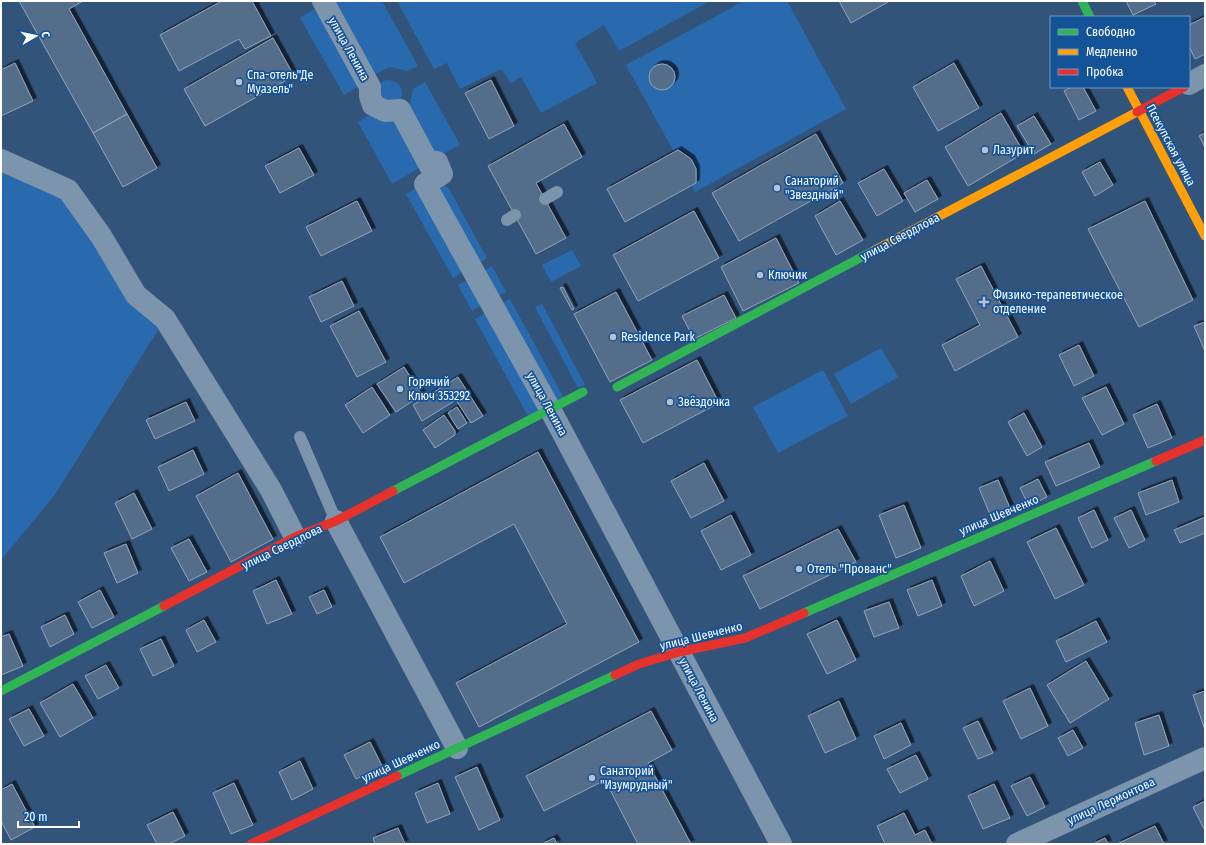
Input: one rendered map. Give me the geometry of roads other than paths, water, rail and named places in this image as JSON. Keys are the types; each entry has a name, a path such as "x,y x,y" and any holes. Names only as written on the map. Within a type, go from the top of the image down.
{"street":[{"name":"улица Ленина","path":"323,1 370,87 370,96 373,105 385,111 400,110 430,166 437,162 442,174 425,184 550,409 781,844"},
{"path":"1082,1 1090,16"},
{"path":"1190,83 1205,75"},
{"name":"Псекупская улица","path":"1128,88 1205,236"},
{"name":"улица Свердлова","path":"617,387 1182,88"},
{"path":"1,160 68,190 101,236 136,295 165,319 271,490 295,537"},
{"name":"улица Свердлова","path":"1,691 295,537 336,521 583,392"},
{"name":"улица Шевченко","path":"250,844 639,664 679,652 745,638 1205,440"},
{"path":"336,521 457,748"},
{"name":"улица Лермонтова","path":"1017,844 1205,758"}],"lane":[{"path":"545,199 557,192"},
{"path":"300,437 336,521"}],"place":[{"name":"Спа-отель\"Де Муазель\"","path":"239,82"},
{"name":"Лазурит","path":"985,150"},
{"name":"Санаторий \"Звездный\"","path":"777,188"},
{"name":"Ключик","path":"760,275"},
{"name":"Физико-терапевтическое отделение","path":"984,302"},
{"name":"Residence Park","path":"613,337"},
{"name":"Горячий Ключ 353292","path":"400,389"},
{"name":"Звёздочка","path":"670,402"},
{"name":"Отель \"Прованс\"","path":"799,569"},
{"name":"Санаторий \"Изумрудный\"","path":"592,778"}]}
